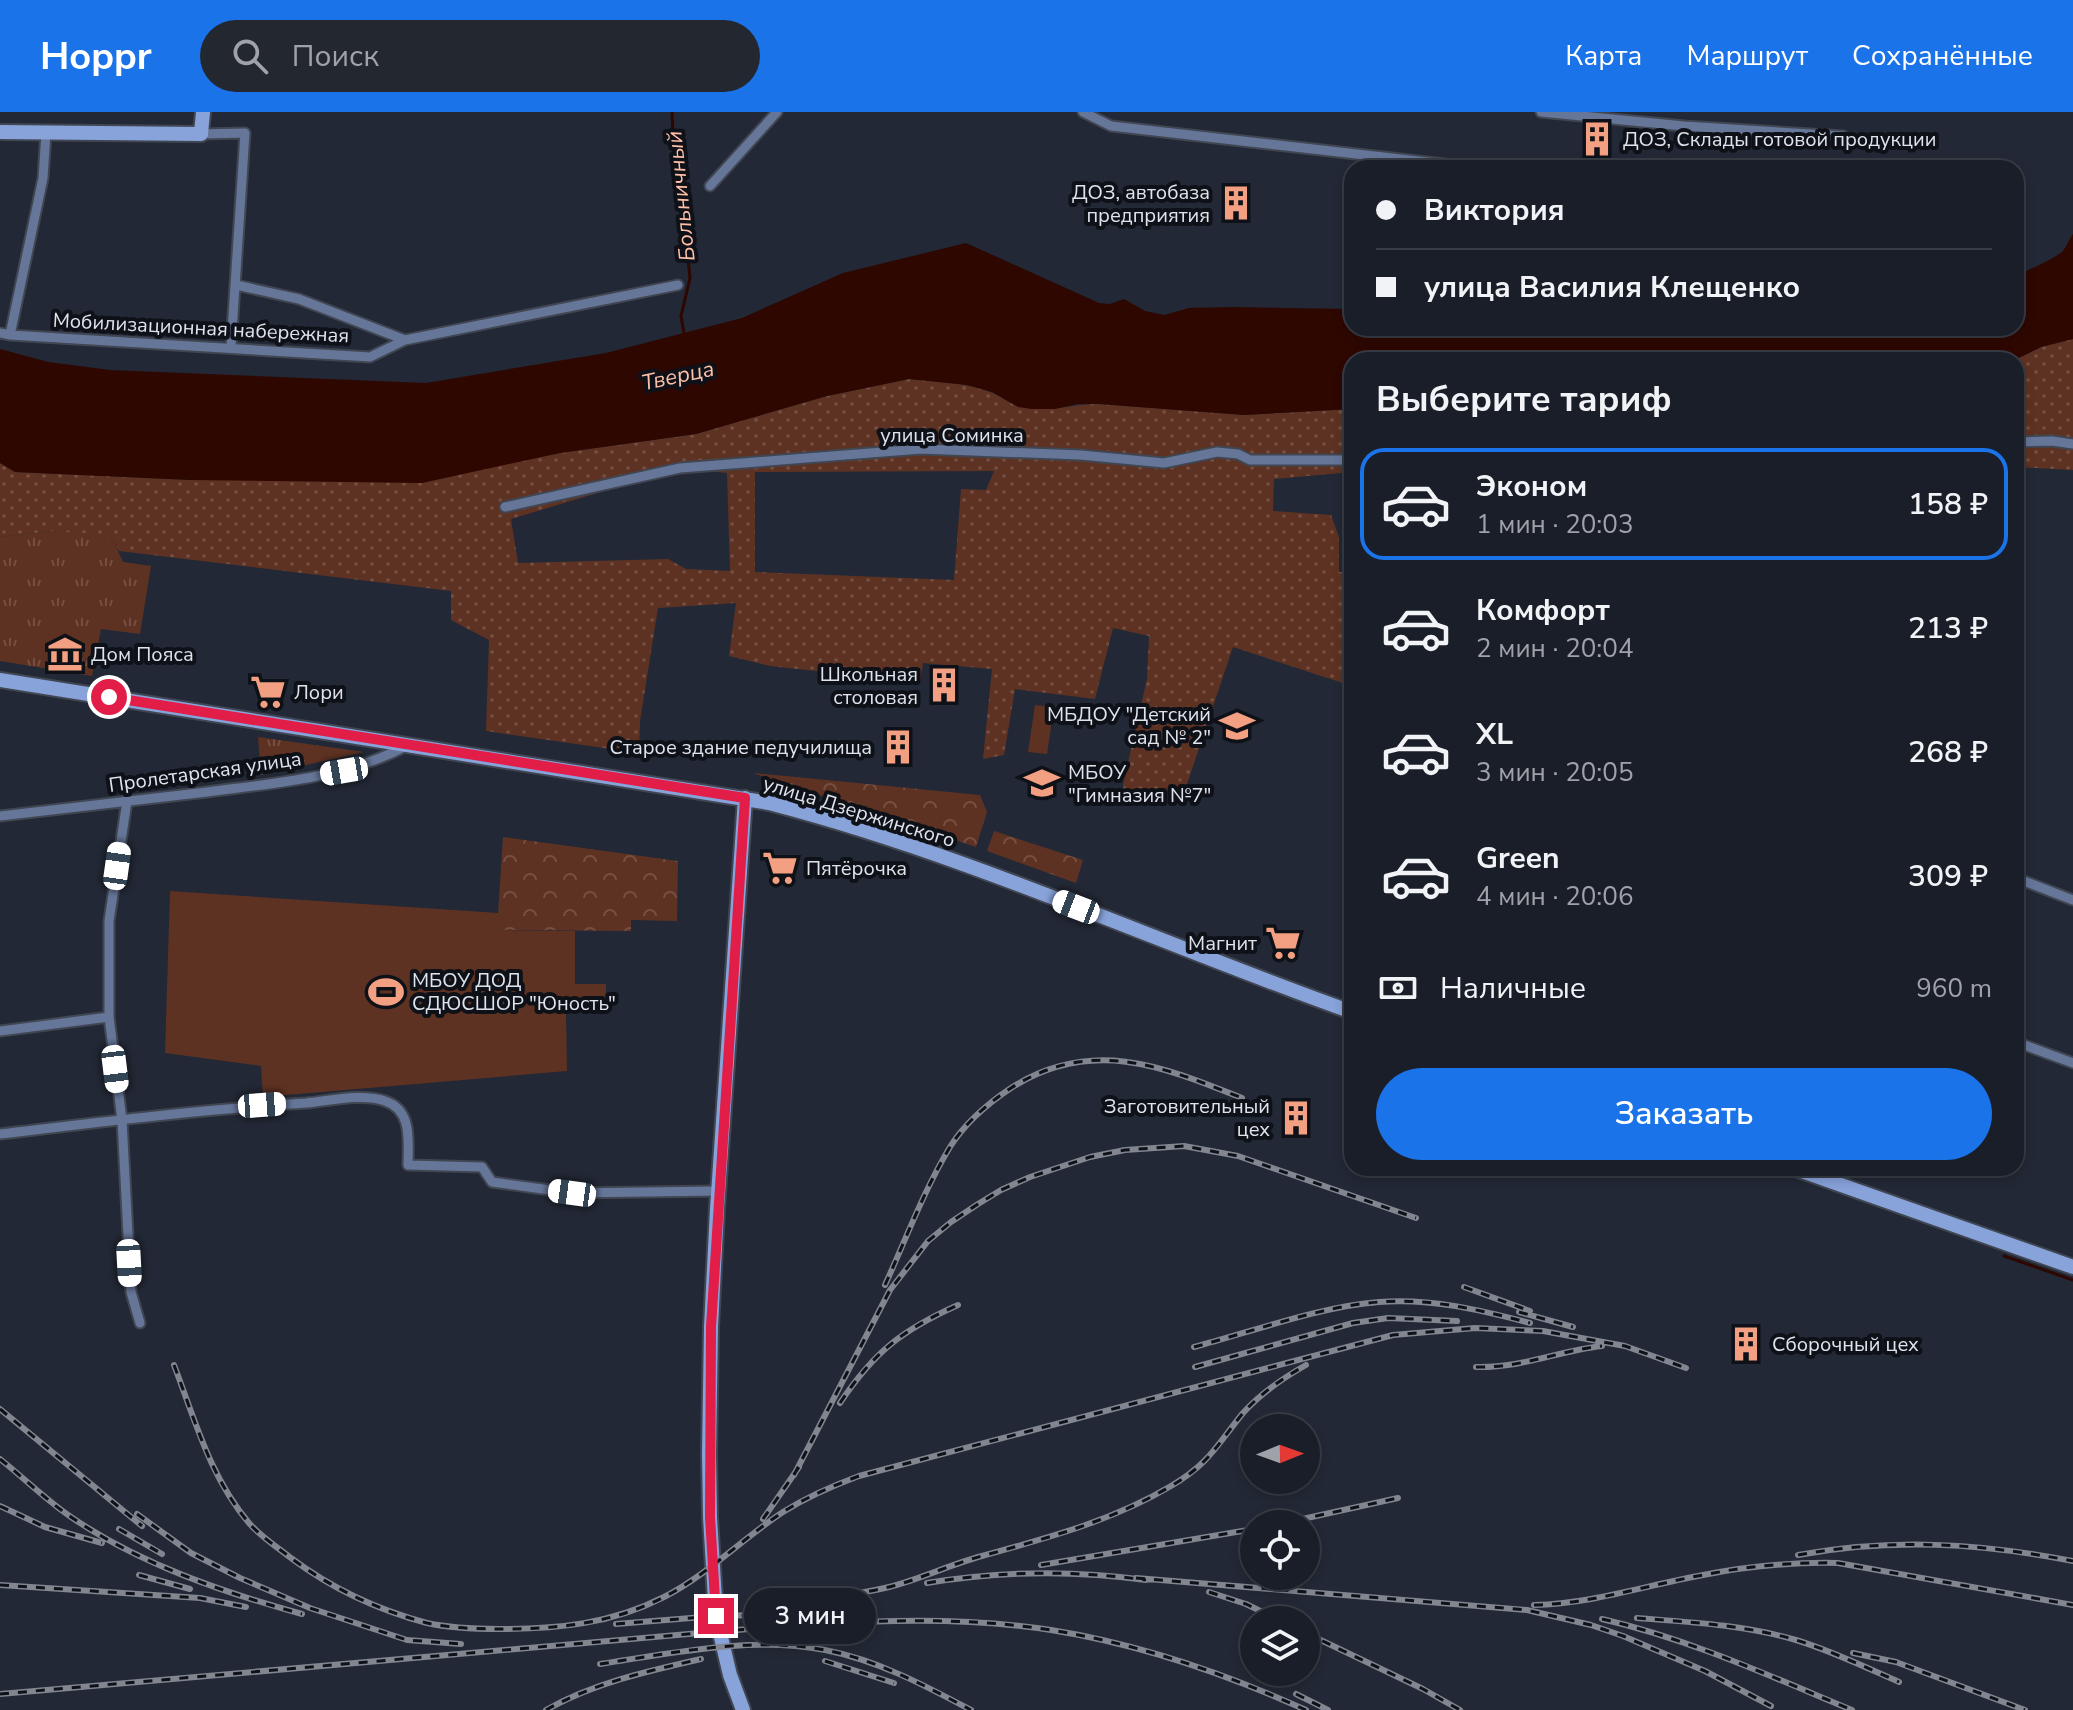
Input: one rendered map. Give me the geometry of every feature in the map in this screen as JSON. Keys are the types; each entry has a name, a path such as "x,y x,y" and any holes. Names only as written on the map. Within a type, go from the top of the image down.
{"main road":[{"path":"0,132 201,134 203,112"},
{"name":"улица Дзержинского","path":"0,680 745,798 823,817 976,870 1344,1009"},
{"path":"743,1710 730,1675 717,1621 710,1517 711,1327 745,798"},
{"path":"1816,1176 2072,1263"}],"street":[{"path":"710,186 777,112"},
{"path":"1083,112 1111,126 1409,160"},
{"path":"1100,120 1109,112"},
{"path":"1541,112 1684,126 1843,136"},
{"path":"5,334 43,178 46,133"},
{"path":"201,134 245,133 231,347"},
{"path":"236,285 299,299 405,340"},
{"name":"Мобилизационная набережная","path":"5,334 370,357 405,340 678,285"},
{"path":"2024,442 2073,444"},
{"name":"улица Соминка","path":"505,507 680,468 921,449 1081,455 1164,463 1217,452 1238,454 1250,460 1344,460"},
{"name":"Пролетарская улица","path":"0,816 265,785 344,771 372,763 410,744"},
{"path":"127,801 109,921 109,1017 122,1120 131,1292 140,1323"},
{"path":"2024,881 2073,900"},
{"path":"0,1031 109,1017"},
{"path":"2024,1045 2073,1063"},
{"path":"0,1134 276,1104 362,1099 386,1101 403,1114 408,1131 408,1165 482,1167 492,1182 572,1193 718,1191"}],"green space":[{"path":"2073,339 2073,470 2024,467 2024,356 2041,347"},
{"path":"909,379 971,386 994,393 1018,406 1038,409 1099,404 1244,415 1344,409 1344,473 1274,479 1273,511 1331,515 1339,537 1339,572 1344,572 1344,683 1233,647 1186,787 1125,799 1123,785 1147,679 1149,636 1113,628 1095,699 1015,689 1004,755 983,759 992,669 923,663 920,682 770,666 729,656 736,603 658,608 640,721 639,753 486,731 489,640 451,620 451,591 119,551 113,540 52,531 0,537 0,463 15,472 191,480 560,453 696,434 827,396","holes":["680,468 727,473 730,571 686,569 668,559 518,563 511,519","994,471 986,490 961,489 954,580 755,572 755,472"]},
{"path":"52,531 94,534 113,540 123,562 151,566 140,634 101,629 92,676 0,661 0,537"},
{"path":"1035,705 1054,707 1047,754 1028,752"},
{"path":"258,737 364,752 261,775"},
{"path":"753,773 980,795 987,812 976,847"},
{"path":"994,831 1083,860 1076,883 987,851"},
{"path":"503,837 678,861 677,921 631,920 631,931 497,930"},
{"name":"МБОУ ДОД СДЮСШОР \"Юность\"","path":"170,891 498,913 498,930 575,931 575,984 606,984 606,1012 566,1012 567,1071 263,1097 261,1066 165,1053"}],"water":[{"name":"Тверца","path":"2073,234 2073,339 2041,347 2024,356 2024,352 1344,352 1344,409 1244,415 1099,404 1032,409 1018,407 992,392 967,385 909,379 827,396 696,434 560,453 422,483 191,480 15,472 0,463 0,349 48,362 110,370 426,383 606,353 742,318 843,273 966,243 1099,303 1110,304 1124,299 1145,311 1164,315 1189,308 1344,309 1344,336 2024,336 2024,271 2060,254"}],"waterway":[{"name":"Больничный","path":"672,112 675,182 690,278 681,316 684,333"},
{"path":"2004,1256 2073,1280"}],"railway":[{"path":"885,1285 932,1180 956,1138 993,1101 1041,1072 1098,1060 1126,1062 1155,1067 1242,1098"},
{"path":"794,1475 890,1290 928,1241 978,1204 1030,1177 1090,1157 1125,1150 1184,1146 1238,1156 1416,1218"},
{"path":"1464,1287 1530,1311"},
{"path":"1194,1347 1310,1314 1379,1302 1437,1303 1530,1323"},
{"path":"840,1403 865,1370 891,1344 958,1305"},
{"path":"1519,1312 1573,1327"},
{"path":"1195,1367 1353,1323 1388,1318 1457,1321"},
{"path":"174,1365 224,1487 249,1523 263,1537 322,1579 391,1612 436,1625 499,1629 584,1623 644,1606 695,1578 801,1501 859,1476 1393,1335 1475,1328 1543,1331 1625,1346 1686,1368"},
{"path":"1476,1367 1509,1365 1602,1346"},
{"path":"762,1606 889,1587 1079,1527 1126,1509 1195,1470 1250,1406 1273,1386 1306,1365"},
{"path":"0,1409 142,1526"},
{"path":"0,1459 62,1510 125,1549 182,1575 302,1614"},
{"path":"763,1519 799,1467"},
{"path":"1320,1515 1398,1498"},
{"path":"0,1506 45,1527 102,1543"},
{"path":"137,1514 191,1553 310,1608 407,1640 461,1644"},
{"path":"119,1529 162,1554"},
{"path":"1041,1565 1240,1531"},
{"path":"1798,1555 1867,1546 1936,1545 2004,1550 2073,1561"},
{"path":"1534,1605 1598,1598 1737,1569 1821,1563 1838,1563 2073,1605"},
{"path":"927,1583 1036,1573 1146,1580"},
{"path":"139,1575 190,1589"},
{"path":"1136,1578 1527,1610 1623,1636 1705,1671 1771,1706"},
{"path":"0,1585 200,1598 246,1607"},
{"path":"1209,1592 1250,1606"},
{"path":"616,1624 716,1616 799,1614"},
{"path":"1637,1618 1717,1625 1777,1635 1822,1649 1899,1682"},
{"path":"1602,1619 1698,1648 1852,1710"},
{"path":"0,1694 723,1631 928,1621 1010,1625 1116,1643 1212,1672 1306,1710"},
{"path":"1320,1640 1460,1710"},
{"path":"600,1664 741,1645 797,1646 844,1654 882,1667 971,1710"},
{"path":"1853,1653 1896,1662 2025,1710"},
{"path":"546,1710 602,1685 701,1659"},
{"path":"825,1661 894,1683"},
{"path":"1296,1694 1328,1710"}],"place":[{"name":"ДОЗ, Склады готовой продукции","path":"1597,139"},
{"name":"ДОЗ, автобаза предприятия","path":"1236,203"},
{"name":"Дом Пояса","path":"65,654"},
{"name":"Школьная столовая","path":"944,685"},
{"name":"Лори","path":"268,692"},
{"name":"МБДОУ \"Детский сад № 2\"","path":"1237,726"},
{"name":"Старое здание педучилища","path":"898,747"},
{"name":"МБОУ \"Гимназия №7\"","path":"1042,783"},
{"name":"Пятёрочка","path":"780,868"},
{"name":"Магнит","path":"1283,943"},
{"name":"МБОУ ДОД СДЮСШОР \"Юность\"","path":"386,992"},
{"name":"Заготовительный цех","path":"1296,1118"},
{"name":"Сборочный цех","path":"1746,1344"}],"route":[{"path":"109,697 745,798 711,1327 710,1517 716,1616"}]}
